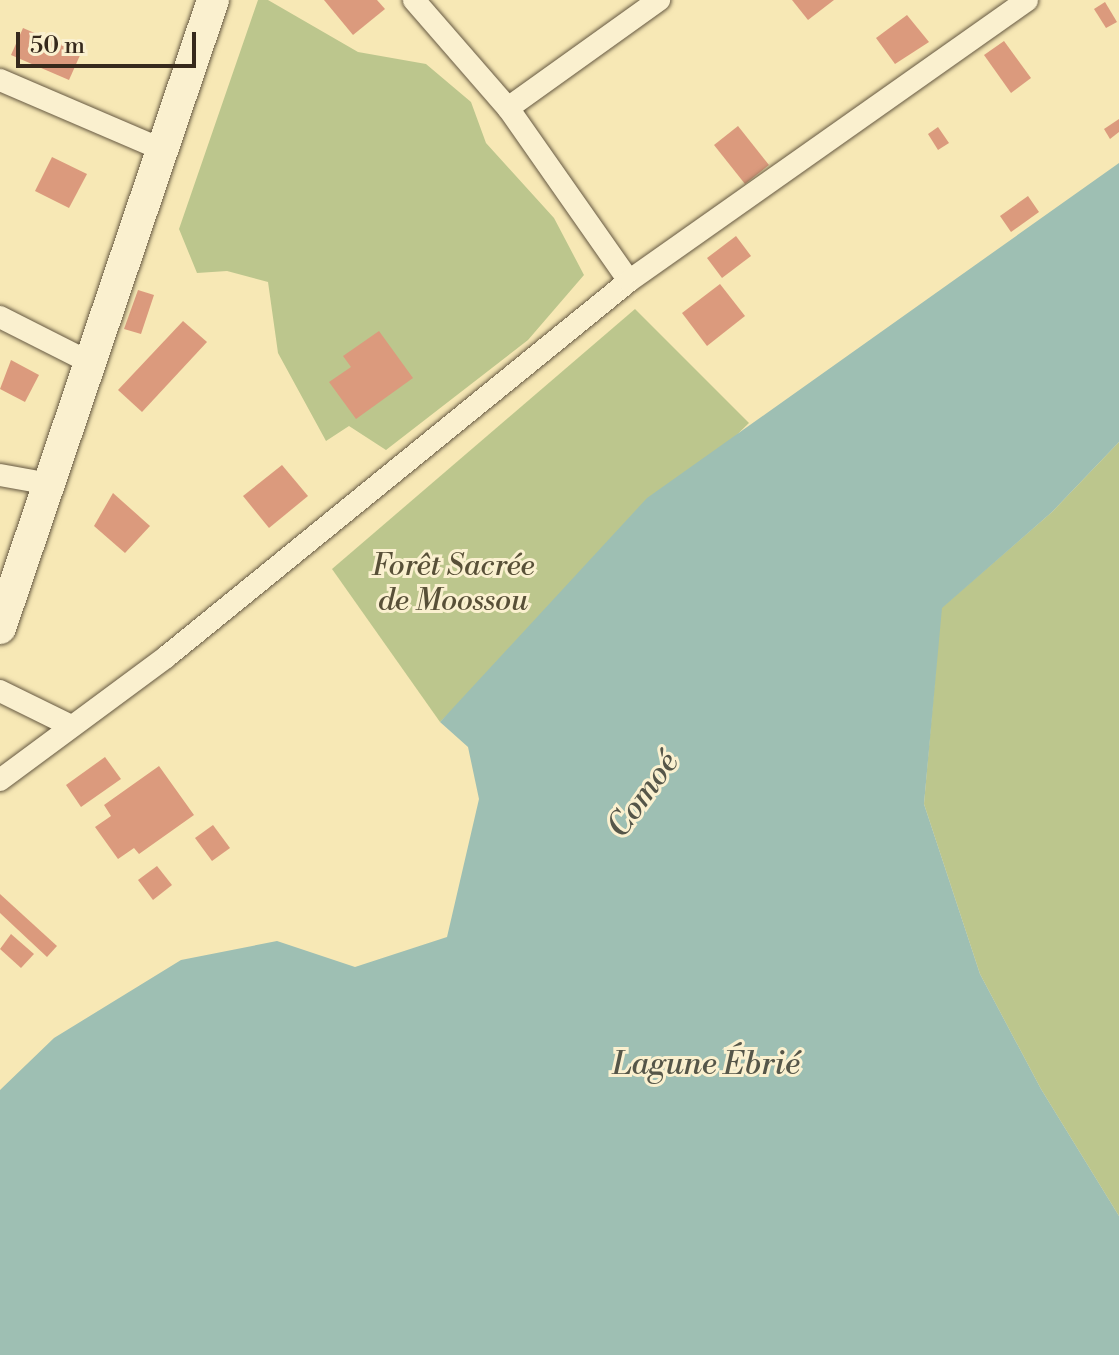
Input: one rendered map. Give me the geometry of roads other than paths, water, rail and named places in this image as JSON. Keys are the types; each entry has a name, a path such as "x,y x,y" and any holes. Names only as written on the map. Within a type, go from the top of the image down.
{"street":[{"path":"0,628 213,0"},
{"path":"414,0 508,108 629,281"},
{"path":"0,780 166,657 629,281 1027,0"},
{"path":"508,108 646,4"},
{"path":"0,80 161,149"},
{"path":"0,317 91,363"},
{"path":"0,475 50,484"},
{"path":"0,691 71,726"}],"water":[{"name":"Lagune Ébrié","path":"1119,163 1119,442 1052,512 942,608 924,804 980,974 1041,1089 1119,1216 1119,1355 0,1355 0,1090 54,1038 181,960 277,941 355,967 447,937 479,799 468,747 440,722 647,498"}],"park label":[{"name":"Forêt Sacrée de Moossou","path":"453,583"}],"water label":[{"name":"Comoé","path":"643,795"}]}
